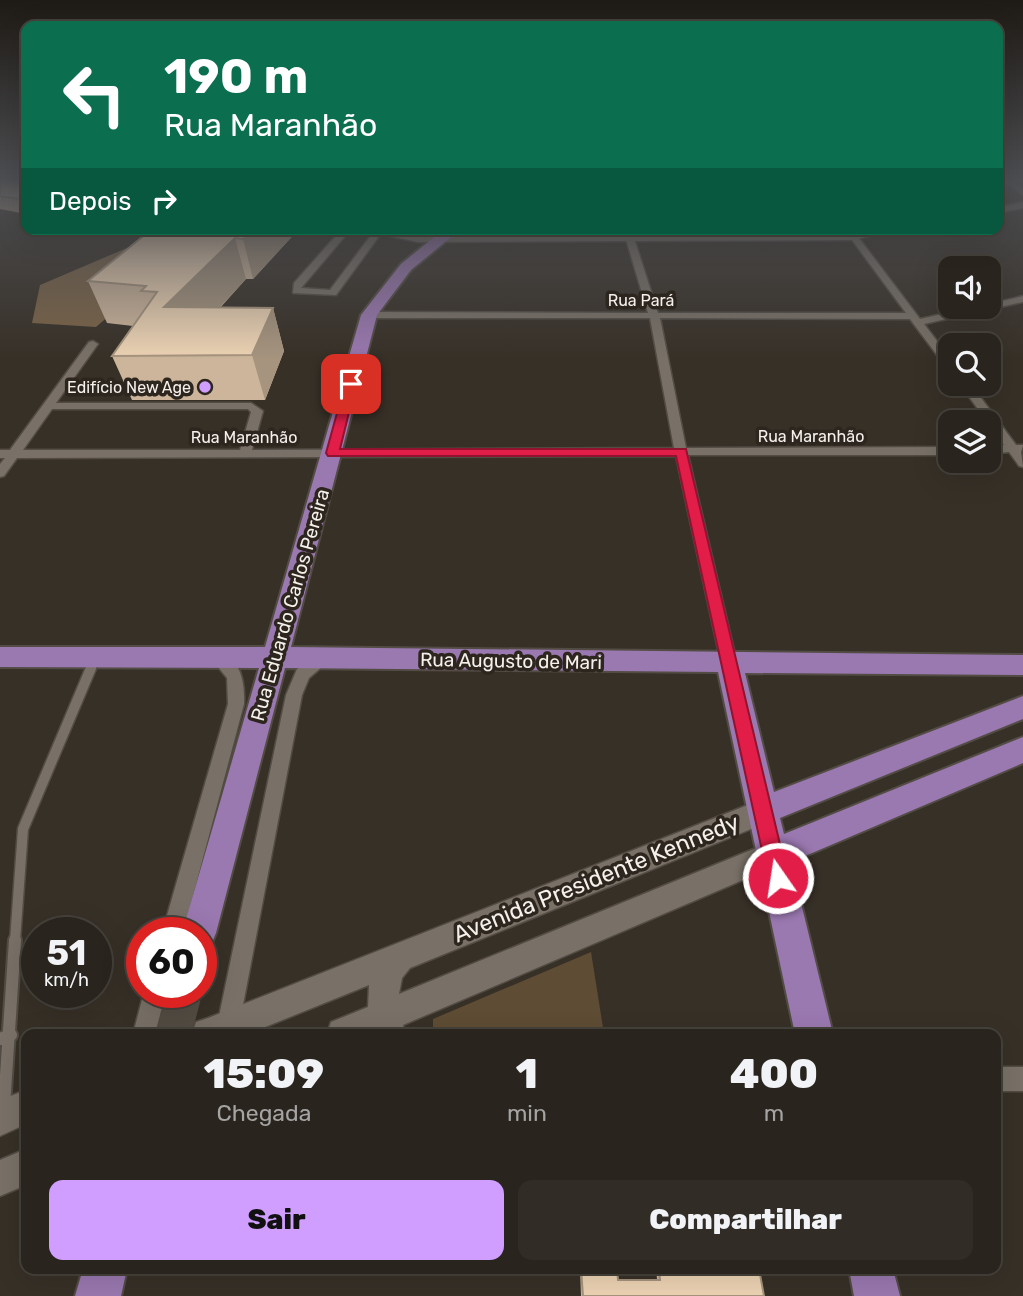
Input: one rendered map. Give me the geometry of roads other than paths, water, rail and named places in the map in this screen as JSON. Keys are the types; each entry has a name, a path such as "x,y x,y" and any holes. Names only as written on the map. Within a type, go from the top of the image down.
{"main road":[{"name":"Rua Eduardo Carlos Pereira","path":"203,917 369,315 391,281 422,250 437,239"},
{"name":"Rua Augusto de Mari","path":"0,657 1023,665"},
{"path":"729,663 813,1029"},
{"name":"Avenida Presidente Kennedy","path":"763,811 1023,707"},
{"path":"773,855 1023,750"},
{"path":"97,1296 104,1274"},
{"path":"872,1274 877,1296"}],"street":[{"path":"337,239 296,285 296,291 333,293 372,239"},
{"path":"630,239 654,316 681,452 729,663"},
{"path":"855,239 938,350"},
{"name":"Rua Pará","path":"369,315 915,319 1023,299"},
{"path":"0,473 93,344"},
{"path":"975,396 1018,448 1023,463"},
{"path":"48,406 251,406 257,411 245,453"},
{"name":"Rua Maranhão","path":"0,454 938,451"},
{"name":"Rua Eduardo Carlos Pereira","path":"176,917 236,704 237,678 232,668 218,657"},
{"name":"Rua Eduardo Carlos Pereira","path":"218,1029 294,695 303,674 323,659"},
{"name":"Avenida Presidente Kennedy","path":"220,1029 763,811"},
{"path":"399,957 390,965 383,990 387,1026 773,855"},
{"path":"145,1029 151,1008"},
{"path":"1001,1079 1023,1079"},
{"path":"0,1178 21,1169"}],"lane":[{"path":"10,1114 5,1037 23,829 48,765 88,679 93,658"}],"tunnel":[{"path":"172,1029 178,1008"}],"place":[{"name":"Edifício New Age","path":"205,387"}]}
